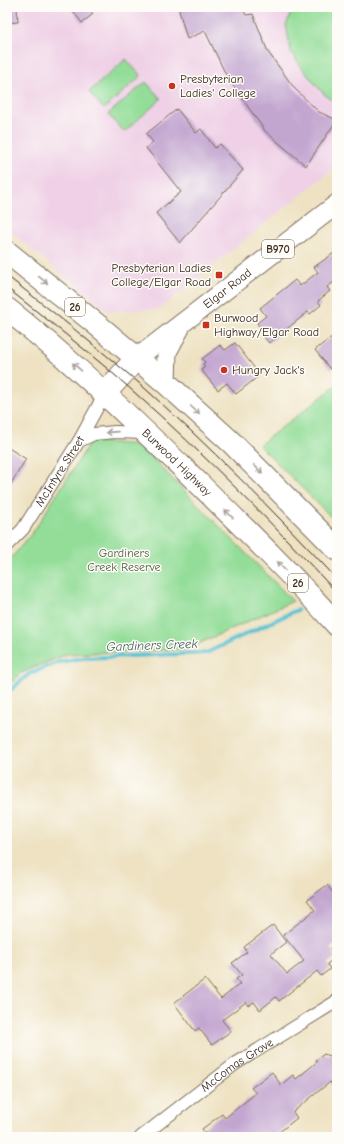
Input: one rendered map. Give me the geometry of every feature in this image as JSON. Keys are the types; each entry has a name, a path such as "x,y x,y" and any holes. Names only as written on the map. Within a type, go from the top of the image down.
{"highway":[{"name":"26","path":"7,252 166,383 231,442 337,549"},
{"name":"Burwood Highway","path":"7,309 78,368 147,433 257,541 337,625"},
{"path":"105,393 136,358"}],"main road":[{"name":"Elgar Road","path":"136,358 337,204"},
{"path":"166,383 168,352 184,322"}],"street":[{"name":"McIntyre Street","path":"7,545 23,529 79,441 105,393"},
{"path":"79,441 94,434 133,432 147,433"},
{"name":"McComas Grove","path":"141,1137 235,1064 337,1001"}],"shaded area":[{"name":"Presbyterian Ladies' College","path":"7,7 337,7 337,166 159,309 108,311 7,229"}],"green space":[{"path":"297,7 337,7 337,104 324,94 305,72 291,52 286,25 292,10"},
{"path":"126,59 141,76 104,109 89,92"},
{"path":"146,82 161,99 124,132 108,114"},
{"path":"337,385 337,523 259,445"},
{"name":"Gardiners Creek Reserve","path":"91,441 139,445 293,601 187,649 67,654 21,673 7,687 7,557 12,557 33,532"}],"building":[{"path":"7,7 17,7 18,22 7,23"},
{"path":"70,7 88,7 93,14 82,23"},
{"path":"178,7 242,7 246,15 253,14 268,52 295,89 319,112 337,120 306,166 265,131 227,77 205,31 187,39"},
{"path":"177,109 196,133 201,129 215,148 220,144 243,170 180,243 156,213 181,192 146,148 153,142 146,134"},
{"path":"337,251 337,280 327,287 330,291 318,301 321,305 310,314 308,312 269,343 260,332 262,330 257,323 266,316 260,308 295,280 300,286 318,272 314,267"},
{"path":"337,333 337,364 330,369 315,350"},
{"path":"235,343 260,375 236,394 227,383 218,390 201,370 205,367 203,364 205,362 202,359 220,345 225,350"},
{"path":"7,447 26,459 7,490"},
{"path":"327,885 337,898 337,942 330,948 336,957 327,964 330,969 321,976 317,971 279,1001 276,997 260,1010 254,1002 248,1006 246,1002 222,1020 231,1031 212,1045 199,1028 195,1031 174,1003 205,979 221,999 240,984 236,979 242,975 232,963 247,952 244,947 273,925 286,942 271,954 287,974 304,961 283,935 315,910 307,900"},
{"path":"337,1050 337,1091 330,1082 293,1112 297,1118 273,1137 208,1137 202,1129 222,1114 225,1118 256,1093 251,1088 272,1072 281,1085 293,1075 296,1079 317,1062 316,1060 324,1054 329,1056"}],"waterway":[{"name":"Gardiners Creek","path":"7,693 29,674 59,662 83,658 206,653 297,610"}],"tram line":[{"path":"7,276 107,356 165,406 289,528 337,579"},
{"path":"7,288 119,378 187,440 238,490 337,593"}],"place":[{"name":"Presbyterian Ladies' College","path":"172,86"},
{"name":"Presbyterian Ladies College/Elgar Road","path":"219,275"},
{"name":"Burwood Highway/Elgar Road","path":"206,325"},
{"name":"Hungry Jack's","path":"224,370"}]}
